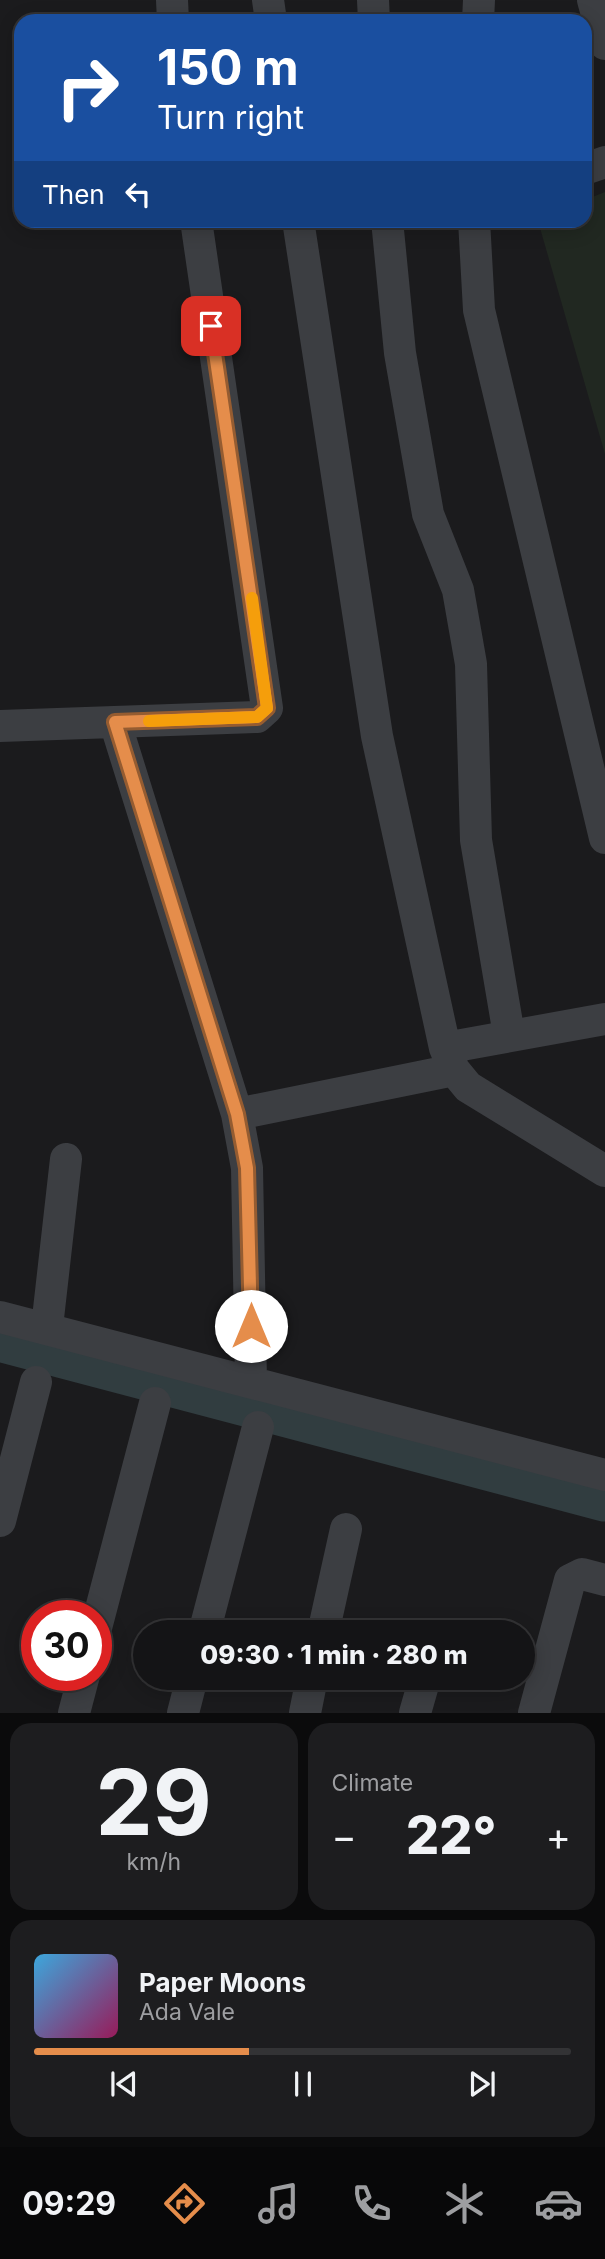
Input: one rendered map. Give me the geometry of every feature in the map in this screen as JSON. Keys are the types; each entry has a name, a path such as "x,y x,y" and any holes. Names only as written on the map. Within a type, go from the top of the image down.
{"street":[{"path":"593,0 605,44"},
{"path":"0,726 257,717 267,708 197,228"},
{"path":"299,228 377,736 449,1059 468,1087 605,1171"},
{"path":"388,228 400,353 428,514 457,590 471,664 476,840 509,1035"},
{"path":"474,228 479,310 605,838"},
{"path":"115,722 237,1114 247,1168 251,1381"},
{"path":"237,1114 449,1059 509,1035 605,1019"},
{"path":"47,1327 66,1159"},
{"path":"0,1317 47,1327 605,1475"},
{"path":"0,1521 36,1382"},
{"path":"103,1600 155,1403"},
{"path":"207,1620 258,1427"},
{"path":"326,1620 346,1529"},
{"path":"534,1713 569,1580 582,1574 605,1580"},
{"path":"183,1713 189,1690"},
{"path":"304,1713 310,1690"},
{"path":"415,1713 422,1690"},
{"path":"74,1713 80,1691"}],"shaded area":[{"path":"605,192 605,454 540,228 592,228 592,197"}],"waterway":[{"path":"0,1336 605,1496"}],"slow traffic":[{"path":"149,721 257,717 267,708 252,598"}],"route":[{"path":"211,326 267,708 257,717 115,722 237,1114 247,1168 251,1326"}]}
